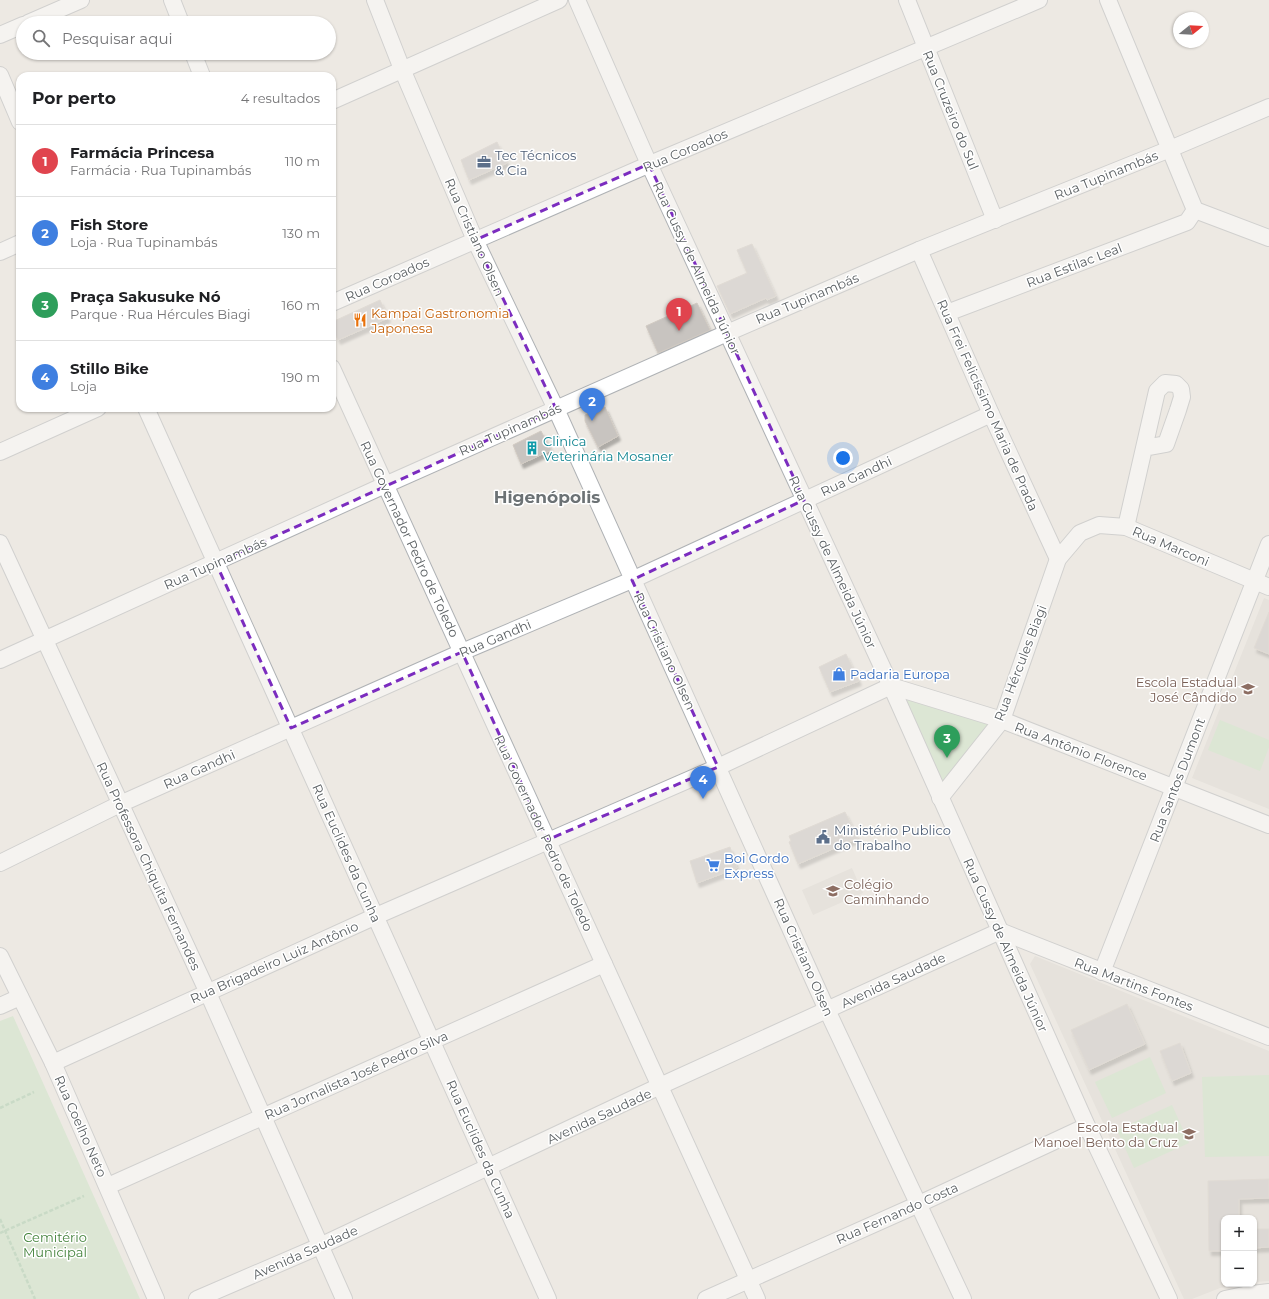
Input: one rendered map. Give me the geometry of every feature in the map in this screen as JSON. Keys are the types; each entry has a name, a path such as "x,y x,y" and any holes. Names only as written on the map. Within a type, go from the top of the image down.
{"street":[{"path":"44,16 81,0"},
{"path":"172,0 178,16"},
{"name":"Rua Cristiano Olsen","path":"375,0 402,69 475,240 556,409 827,1010 963,1299"},
{"path":"336,99 559,0"},
{"name":"Rua Cussy de Almeida Júnior","path":"577,0 727,333 891,686 1087,1126 1169,1299"},
{"name":"Rua Cruzeiro do Sul","path":"907,0 995,220"},
{"name":"Rua Coroados","path":"336,302 650,164 1039,0"},
{"path":"1108,0 1195,210 1269,238"},
{"path":"0,35 16,28"},
{"path":"196,60 200,72"},
{"path":"0,75 16,113"},
{"name":"Rua Tupinambás","path":"0,660 386,485 727,333 918,250 1170,149 1269,107"},
{"name":"Rua Estilac Leal","path":"947,313 1186,222 1195,210"},
{"path":"0,252 16,245"},
{"name":"Rua Frei Felicíssimo Maria de Prada","path":"918,250 1058,559"},
{"name":"Rua Governador Pedro de Toledo","path":"336,377 757,1299"},
{"path":"0,452 89,412"},
{"name":"Rua Euclides da Cunha","path":"148,412 548,1299"},
{"name":"Rua Gandhi","path":"0,862 120,804 462,652 632,580 991,414"},
{"path":"1126,527 1144,448"},
{"name":"Rua Marconi","path":"1058,559 1080,533 1099,526 1126,527 1262,584"},
{"name":"Rua Professora Chiquita Fernandes","path":"0,543 208,992 344,1299"},
{"name":"Rua Santos Dumont","path":"1102,972 1174,787 1262,584 1269,544"},
{"name":"Rua Hércules Biagi","path":"940,798 1002,720 1058,559"},
{"name":"Rua Antônio Florence","path":"891,686 1002,720 1269,825"},
{"name":"Rua Brigadeiro Luiz Antônio","path":"52,1063 376,916 548,840 718,768 891,686"},
{"name":"Avenida Saudade","path":"197,1299 320,1246 489,1168 660,1086 1000,931"},
{"name":"Rua Martins Fontes","path":"1000,931 1269,1037"},
{"name":"Rua Coelho Neto","path":"0,956 52,1063 108,1186 156,1299"},
{"name":"Rua Jornalista José Pedro Silva","path":"108,1186 604,964"},
{"path":"0,1006 20,997"},
{"name":"Rua Fernando Costa","path":"706,1299 919,1204 1087,1126"},
{"path":"1225,1299 1244,1294 1269,1292"}],"path":[{"path":"0,1108 34,1092"},
{"path":"0,1233 84,1196"},
{"path":"0,1220 35,1299"}],"highlighted area":[{"path":"649,164 804,500 632,580 718,767 547,840 462,652 291,728 216,563 556,409 475,240"}],"shaded area":[{"name":"Escola Estadual José Cândido","path":"1264,598 1269,600 1269,809 1192,778"},
{"name":"Colégio Caminhando","path":"852,868 863,893 813,915 802,890"},
{"name":"Escola Estadual Manoel Bento da Cruz","path":"1035,956 1269,1051 1269,1281 1257,1282 1257,1215 1221,1215 1221,1287 1226,1287 1192,1299 1184,1299 1030,964"}],"green space":[{"path":"893,688 999,721 940,794"},
{"path":"1220,720 1269,740 1269,747 1260,771 1208,750"},
{"name":"Cemitério Municipal","path":"13,1016 140,1299 0,1299 0,1021"},
{"path":"1150,1057 1166,1093 1112,1118 1095,1082"},
{"path":"1269,1075 1269,1156 1205,1157 1202,1077"},
{"path":"1172,1105 1189,1143 1134,1168 1117,1130"}],"building":[{"name":"Tec Técnicos & Cia","path":"497,142 507,163 469,180 461,160"},
{"path":"752,244 776,296 767,300 766,298 730,314 717,286 747,273 737,250"},
{"name":"Kampai Gastronomia Japonesa","path":"380,300 388,318 338,340 336,336 336,320"},
{"path":"697,303 710,330 658,353 646,326"},
{"path":"605,407 618,436 598,447 585,421 585,415"},
{"name":"Clinica Veterinária Mosaner","path":"541,431 551,450 521,464 513,445"},
{"path":"1269,612 1269,654 1254,648"},
{"name":"Padaria Europa","path":"846,654 859,681 830,692 819,667"},
{"name":"Ministério Publico do Trabalho","path":"845,812 858,838 798,864 789,842 791,841 789,836"},
{"name":"Boi Gordo Express","path":"730,847 737,868 697,883 690,861"},
{"path":"1127,1004 1145,1044 1089,1070 1071,1030"},
{"path":"1180,1043 1191,1073 1172,1081 1160,1051"},
{"path":"1269,1179 1269,1198 1239,1199 1239,1215 1221,1215 1221,1251 1209,1251 1208,1181"},
{"path":"1257,1229 1269,1229 1269,1247 1257,1248"}],"place":[{"name":"Tec Técnicos & Cia","path":"484,162"},
{"name":"Kampai Gastronomia Japonesa","path":"360,320"},
{"name":"Farmácia Princesa","path":"679,331"},
{"name":"Fish Store","path":"592,421"},
{"name":"Clinica Veterinária Mosaner","path":"532,448"},
{"name":"Padaria Europa","path":"839,674"},
{"name":"Escola Estadual José Cândido","path":"1248,689"},
{"name":"Praça Sakusuke Nó","path":"947,758"},
{"name":"Stillo Bike","path":"703,799"},
{"name":"Ministério Publico do Trabalho","path":"823,837"},
{"name":"Boi Gordo Express","path":"713,865"},
{"name":"Colégio Caminhando","path":"833,891"},
{"name":"Escola Estadual Manoel Bento da Cruz","path":"1189,1134"}],"district":[{"name":"Higenópolis","path":"547,497"}]}
